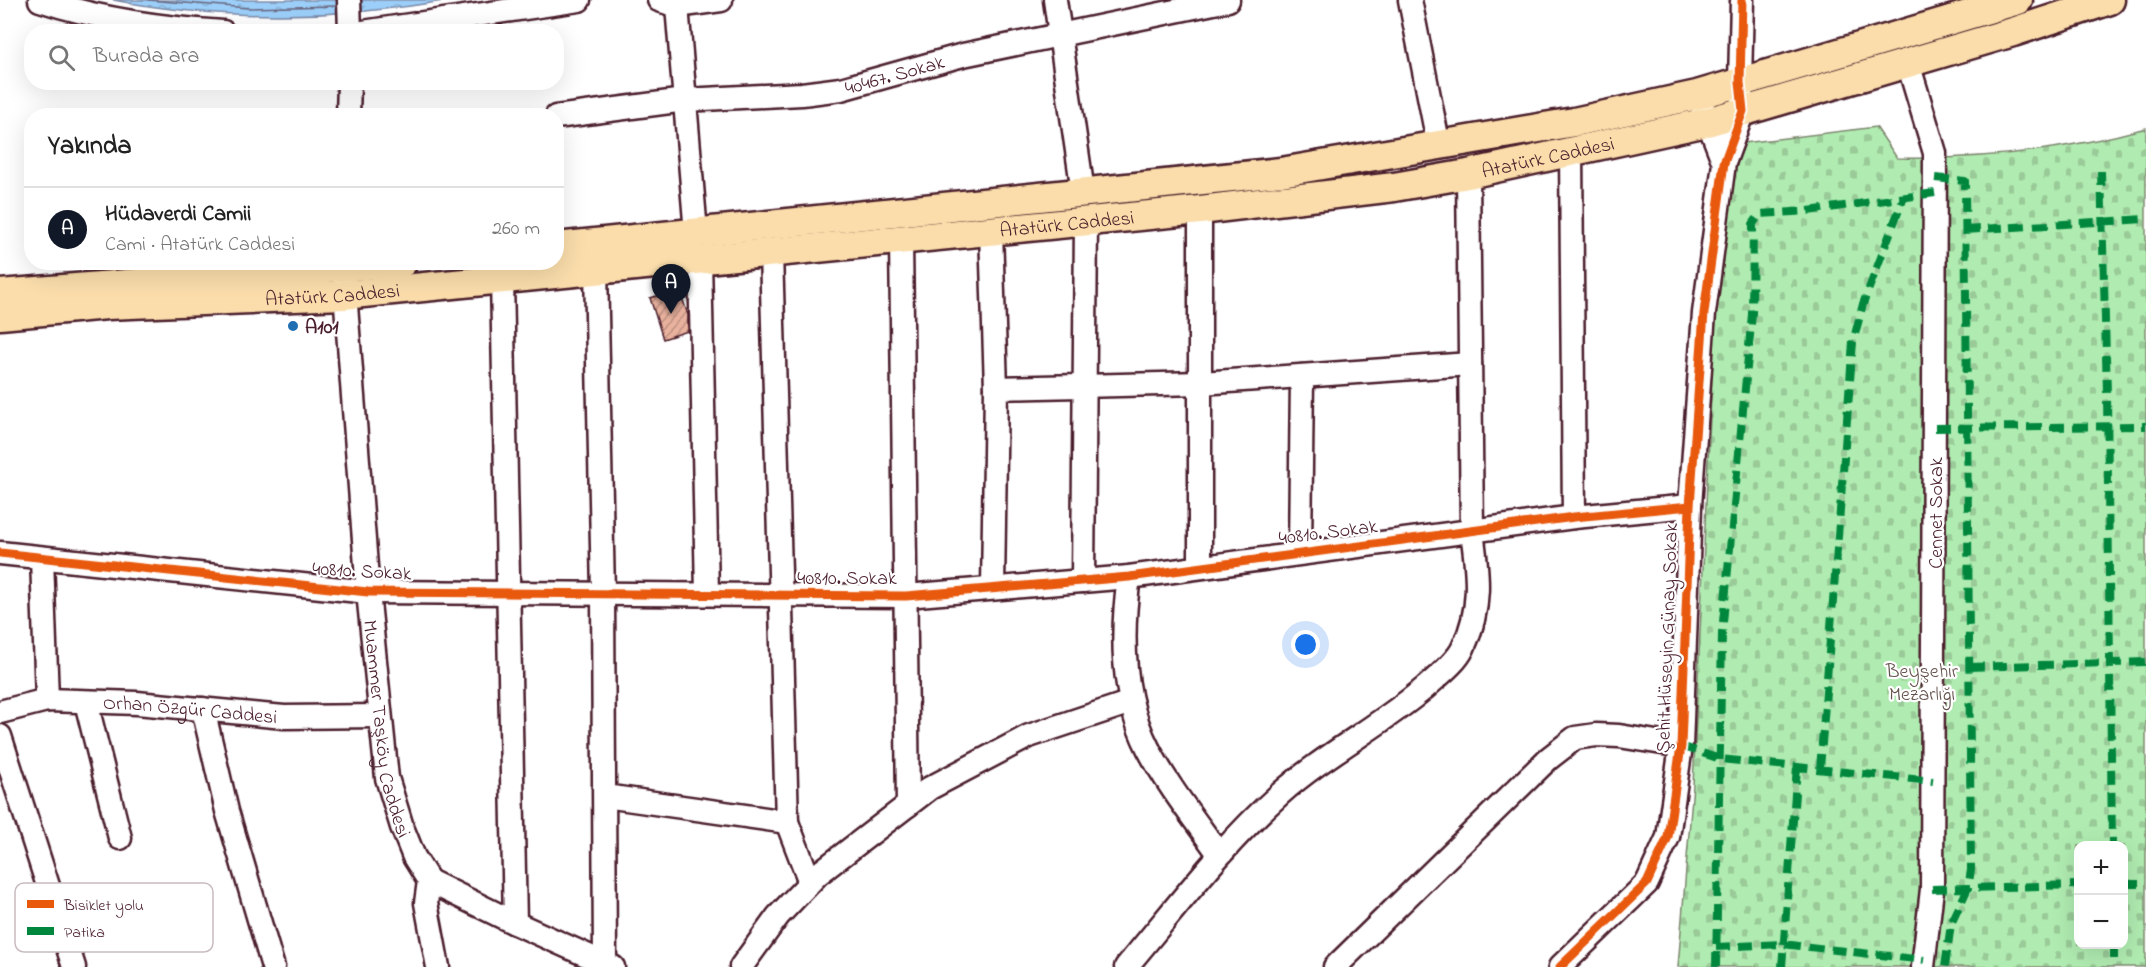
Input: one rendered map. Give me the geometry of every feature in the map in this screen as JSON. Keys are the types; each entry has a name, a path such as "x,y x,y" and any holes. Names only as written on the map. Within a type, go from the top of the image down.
{"main road":[{"name":"Atatürk Caddesi","path":"564,247 698,246 771,252 1312,198 1468,174 1707,122 1908,63 2109,0"},
{"name":"Atatürk Caddesi","path":"0,294 92,285 344,275 502,279 596,269 698,246 1083,192 1281,172 1440,147 1574,122 1697,95 2008,2"},
{"name":"Atatürk Caddesi","path":"0,315 107,305 344,275 367,270"}],"street":[{"path":"40,0 74,11 152,24"},
{"path":"353,21 579,0"},
{"path":"707,594 698,246 685,100 668,3 721,0"},
{"path":"1055,0 1083,192"},
{"name":"40467. Sokak","path":"564,116 685,100 802,94 841,89 963,55 1060,37 1228,0"},
{"path":"1410,0 1440,147"},
{"path":"1742,0 1740,82 1743,111"},
{"name":"Cennet Sokak","path":"1908,63 1935,153 1932,878 1923,967"},
{"path":"348,108 349,90"},
{"path":"1697,95 1724,163"},
{"name":"Şehit Hüseyin Günay Sokak","path":"1560,967 1647,883 1668,837 1681,746 1690,506 1704,313 1724,163 1743,111"},
{"path":"1570,151 1574,517"},
{"path":"1126,967 1219,854 1281,793 1408,702 1440,675 1462,649 1474,617 1479,582 1472,532 1468,174"},
{"path":"1200,210 1200,566"},
{"path":"1083,581 1086,221"},
{"path":"991,231 996,388 993,588"},
{"path":"901,240 908,805"},
{"path":"771,252 778,595 787,822 810,882"},
{"path":"438,967 426,903 429,880 515,923 609,965 596,269"},
{"name":"Muammer Taşköy Caddesi","path":"344,275 368,592 387,778 410,847 429,880"},
{"path":"502,279 506,591 515,923"},
{"path":"996,388 1201,383 1470,364"},
{"path":"1300,552 1302,376"},
{"name":"40810. Sokak","path":"0,553 368,592 506,591 906,596 1129,577 1300,552 1472,532 1574,517 1690,506"},
{"path":"42,558 47,700"},
{"path":"1129,577 1124,612 1123,649 1131,702 1147,747 1219,854"},
{"name":"Orhan Özgür Caddesi","path":"0,712 47,700 203,709 284,717 380,716"},
{"path":"86,702 120,838"},
{"path":"741,967 777,916 810,882 930,788 1029,736 1131,702"},
{"path":"203,709 227,811 273,967"},
{"path":"0,736 47,883"},
{"path":"1335,967 1465,843 1548,759 1575,738 1619,736 1681,746"},
{"path":"605,796 787,822"},
{"path":"69,952 74,967"}],"green space":[{"name":"Beyşehir Mezarlığı","path":"1876,127 1897,158 1961,157 2023,152 2084,143 2146,128 2146,967 1678,967 1693,785 1715,285 1720,235 1744,143"}],"water":[{"path":"113,0 450,0 366,11 281,15 196,12"}],"building":[{"path":"679,289 688,315 688,331 663,339 650,298"}],"marked path":[{"path":"2101,171 2107,393 2112,841"},
{"path":"1935,178 1965,181 1971,870 1968,888 1951,924 1945,967"},
{"path":"1716,967 1722,633 1752,314 1753,224 1760,214 1808,211 1935,193"},
{"path":"1820,769 1853,342 1863,304 1904,197"},
{"path":"1965,230 2146,219"},
{"path":"1935,428 2146,426"},
{"path":"1969,667 2146,662"},
{"path":"1681,746 1720,759 1933,781"},
{"path":"1782,967 1797,767"},
{"path":"2128,884 2146,884"},
{"path":"1932,889 2074,885"},
{"path":"1716,947 1783,944 1924,960"},
{"path":"2114,949 2114,967"}],"cycle path":[{"path":"1560,967 1647,883 1668,837 1681,746 1690,506 1704,313 1724,163 1743,111 1740,82 1742,0"},
{"path":"0,553 368,592 906,596 1129,577 1574,517 1690,506"}],"place":[{"name":"Hüdaverdi Camii","path":"671,314"},
{"name":"A101","path":"293,326"}]}
